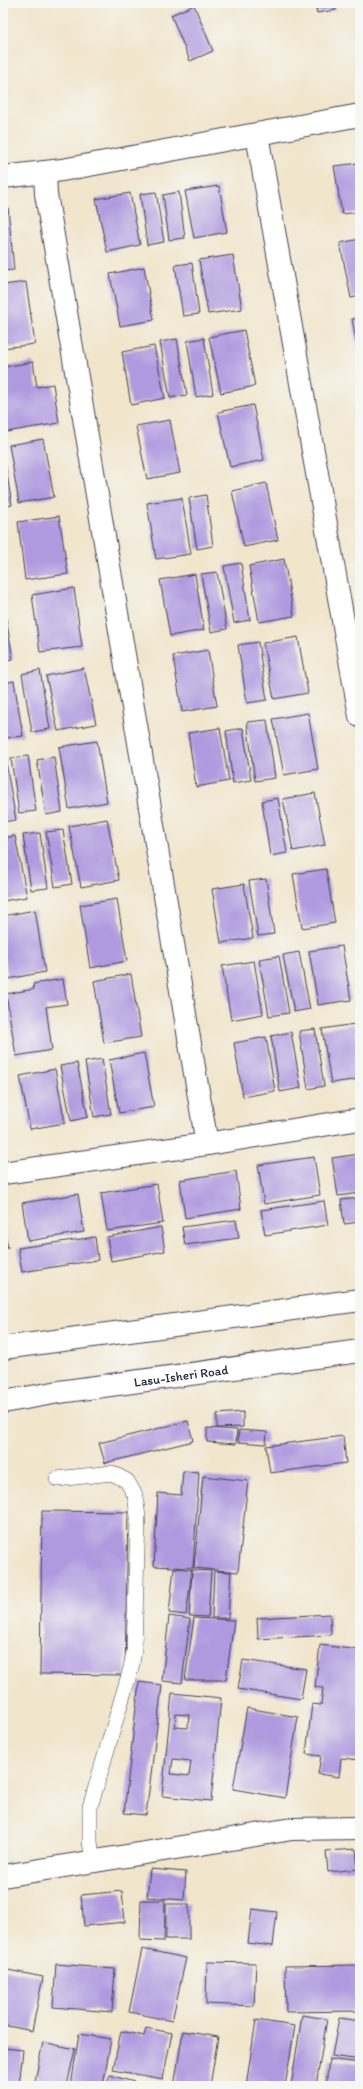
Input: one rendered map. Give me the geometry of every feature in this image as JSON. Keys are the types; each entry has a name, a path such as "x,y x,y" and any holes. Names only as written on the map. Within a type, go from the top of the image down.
{"street":[{"path":"3,177 45,172 360,116"},
{"path":"257,135 360,716"},
{"path":"45,172 48,202 207,1144"},
{"path":"3,1173 207,1144 360,1119"},
{"path":"3,1348 360,1300"},
{"name":"Lasu-Isheri Road","path":"3,1402 59,1392 360,1350"},
{"path":"3,1876 292,1829 360,1828"}],"lane":[{"path":"57,1479 112,1474 127,1481 136,1495 138,1517 134,1651 131,1668 90,1807 90,1842 93,1862"}],"building":[{"path":"315,3 335,3 336,10 317,13"},
{"path":"194,5 213,51 190,61 171,15"},
{"path":"360,163 360,212 342,214 334,166"},
{"path":"219,186 227,232 194,238 185,191"},
{"path":"156,192 164,242 147,245 140,194"},
{"path":"179,192 185,238 169,240 163,195"},
{"path":"130,193 140,245 107,252 96,199"},
{"path":"8,207 14,270 3,271 3,208"},
{"path":"360,239 360,296 351,298 340,243"},
{"path":"233,255 242,309 208,314 199,260"},
{"path":"192,263 199,314 183,316 175,265"},
{"path":"144,267 154,320 120,326 110,274"},
{"path":"26,282 35,344 3,348 3,285"},
{"path":"360,318 360,357 359,357 352,319"},
{"path":"244,330 255,386 221,393 209,337"},
{"path":"204,338 213,394 196,397 187,341"},
{"path":"177,339 187,395 170,398 160,342"},
{"path":"154,346 165,398 131,405 122,352"},
{"path":"33,362 37,387 53,384 59,423 6,432 3,412 3,367"},
{"path":"253,405 264,460 230,467 218,412"},
{"path":"170,420 180,473 147,479 136,426"},
{"path":"43,439 54,497 19,503 9,445"},
{"path":"3,450 12,505 3,507"},
{"path":"266,483 278,540 244,547 232,491"},
{"path":"206,495 213,546 197,549 189,498"},
{"path":"182,498 191,554 156,559 147,503"},
{"path":"59,516 68,574 25,580 18,522"},
{"path":"284,559 294,616 259,622 249,566"},
{"path":"241,563 250,620 234,623 224,566"},
{"path":"217,572 227,629 211,632 201,574"},
{"path":"195,574 204,630 170,636 160,580"},
{"path":"74,588 82,647 40,652 32,595"},
{"path":"3,600 13,659 3,661"},
{"path":"298,637 308,693 274,699 263,643"},
{"path":"258,642 267,700 247,703 238,645"},
{"path":"208,650 217,706 182,712 173,656"},
{"path":"84,668 96,724 58,731 46,676"},
{"path":"40,670 50,729 32,732 22,674"},
{"path":"14,681 23,736 6,738 3,717 3,683"},
{"path":"308,713 318,769 284,775 273,719"},
{"path":"267,720 275,778 255,781 247,722"},
{"path":"220,728 229,781 196,787 188,733"},
{"path":"243,728 251,780 233,783 226,731"},
{"path":"97,741 107,802 69,809 59,747"},
{"path":"28,756 36,811 19,813 11,758"},
{"path":"54,757 62,812 46,815 37,760"},
{"path":"5,758 16,820 3,822 3,759"},
{"path":"315,793 325,845 293,851 283,799"},
{"path":"278,798 287,853 270,856 262,801"},
{"path":"107,819 119,880 81,887 69,826"},
{"path":"63,830 72,884 55,887 46,832"},
{"path":"40,833 48,888 31,890 23,835"},
{"path":"15,836 27,897 3,901 3,838"},
{"path":"326,869 335,923 302,928 293,874"},
{"path":"266,879 274,934 258,936 249,881"},
{"path":"244,884 253,938 221,943 212,889"},
{"path":"117,899 127,961 90,968 80,905"},
{"path":"35,910 45,972 8,979 3,948 3,916"},
{"path":"342,946 351,1000 318,1005 309,951"},
{"path":"299,952 310,1009 294,1012 283,955"},
{"path":"279,956 289,1013 269,1016 259,959"},
{"path":"254,961 263,1014 231,1020 222,966"},
{"path":"131,974 141,1037 104,1043 94,981"},
{"path":"63,979 67,1004 46,1007 52,1050 16,1056 6,994 34,989 33,984"},
{"path":"355,1024 360,1057 360,1079 331,1083 322,1029"},
{"path":"315,1029 324,1086 308,1089 299,1031"},
{"path":"291,1032 301,1088 280,1092 271,1036"},
{"path":"266,1037 275,1091 243,1097 234,1043"},
{"path":"144,1053 154,1107 119,1113 109,1060"},
{"path":"102,1059 111,1114 94,1117 85,1062"},
{"path":"77,1063 88,1117 71,1121 60,1066"},
{"path":"55,1069 65,1123 30,1129 20,1076"},
{"path":"360,1154 360,1193 338,1196 332,1158"},
{"path":"314,1157 320,1195 264,1204 258,1165"},
{"path":"236,1171 241,1209 185,1218 180,1180"},
{"path":"157,1184 163,1223 107,1231 101,1193"},
{"path":"78,1194 84,1232 28,1241 22,1203"},
{"path":"360,1198 360,1222 344,1224 341,1200"},
{"path":"324,1201 328,1225 265,1235 261,1210"},
{"path":"236,1220 239,1238 185,1245 182,1227"},
{"path":"3,1224 8,1248 3,1248"},
{"path":"161,1227 165,1251 111,1261 107,1237"},
{"path":"95,1237 98,1260 22,1272 18,1248"},
{"path":"243,1412 243,1427 217,1428 217,1414"},
{"path":"188,1421 193,1441 105,1463 99,1443"},
{"path":"207,1428 237,1430 236,1444 207,1442"},
{"path":"239,1430 267,1432 266,1444 238,1442"},
{"path":"343,1436 346,1463 270,1473 266,1446"},
{"path":"183,1471 199,1472 193,1568 154,1566 158,1493 181,1495"},
{"path":"203,1476 248,1481 238,1572 194,1568"},
{"path":"42,1511 128,1512 125,1675 40,1674"},
{"path":"174,1568 192,1570 186,1615 169,1613"},
{"path":"192,1570 211,1571 208,1617 189,1616"},
{"path":"214,1571 231,1572 228,1618 212,1618"},
{"path":"330,1614 331,1635 258,1639 257,1618"},
{"path":"169,1616 190,1619 182,1683 162,1681"},
{"path":"194,1618 234,1620 226,1680 185,1680"},
{"path":"320,1645 360,1650 360,1760 341,1758 339,1777 318,1774 321,1756 306,1754 312,1704 321,1705 323,1688 315,1687"},
{"path":"243,1660 306,1669 301,1699 238,1689"},
{"path":"139,1682 162,1685 146,1815 124,1813"},
{"path":"172,1693 221,1698 211,1801 162,1796","holes":["176,1714 189,1715 188,1728 175,1727","173,1759 191,1761 189,1776 171,1774"]},
{"path":"247,1708 298,1717 285,1798 233,1789"},
{"path":"356,1849 358,1869 328,1872 326,1851"},
{"path":"150,1869 186,1872 184,1900 147,1897"},
{"path":"122,1891 125,1922 84,1926 81,1895"},
{"path":"141,1900 165,1900 164,1941 140,1940"},
{"path":"166,1904 189,1904 189,1939 166,1939"},
{"path":"252,1909 277,1912 273,1946 248,1943"},
{"path":"142,1949 186,1958 172,2021 129,2012"},
{"path":"207,1962 256,1963 254,2006 206,2004"},
{"path":"56,1964 115,1969 112,2012 53,2007"},
{"path":"360,1965 360,2011 286,2012 285,1966"},
{"path":"3,1969 43,1977 32,2031 3,2025"},
{"path":"302,2015 327,2019 316,2086 291,2086"},
{"path":"339,2018 360,2021 360,2060 332,2056"},
{"path":"256,2020 295,2026 285,2086 246,2086"},
{"path":"146,2028 172,2033 163,2079 113,2070 121,2031 144,2036"},
{"path":"183,2031 218,2037 210,2086 174,2086"},
{"path":"79,2034 111,2039 103,2086 71,2086"},
{"path":"43,2042 75,2049 67,2086 34,2086"},
{"path":"3,2048 23,2050 19,2086 3,2086"},
{"path":"329,2059 360,2063 360,2086 326,2086"},
{"path":"110,2075 134,2082 133,2086 106,2086"}]}
